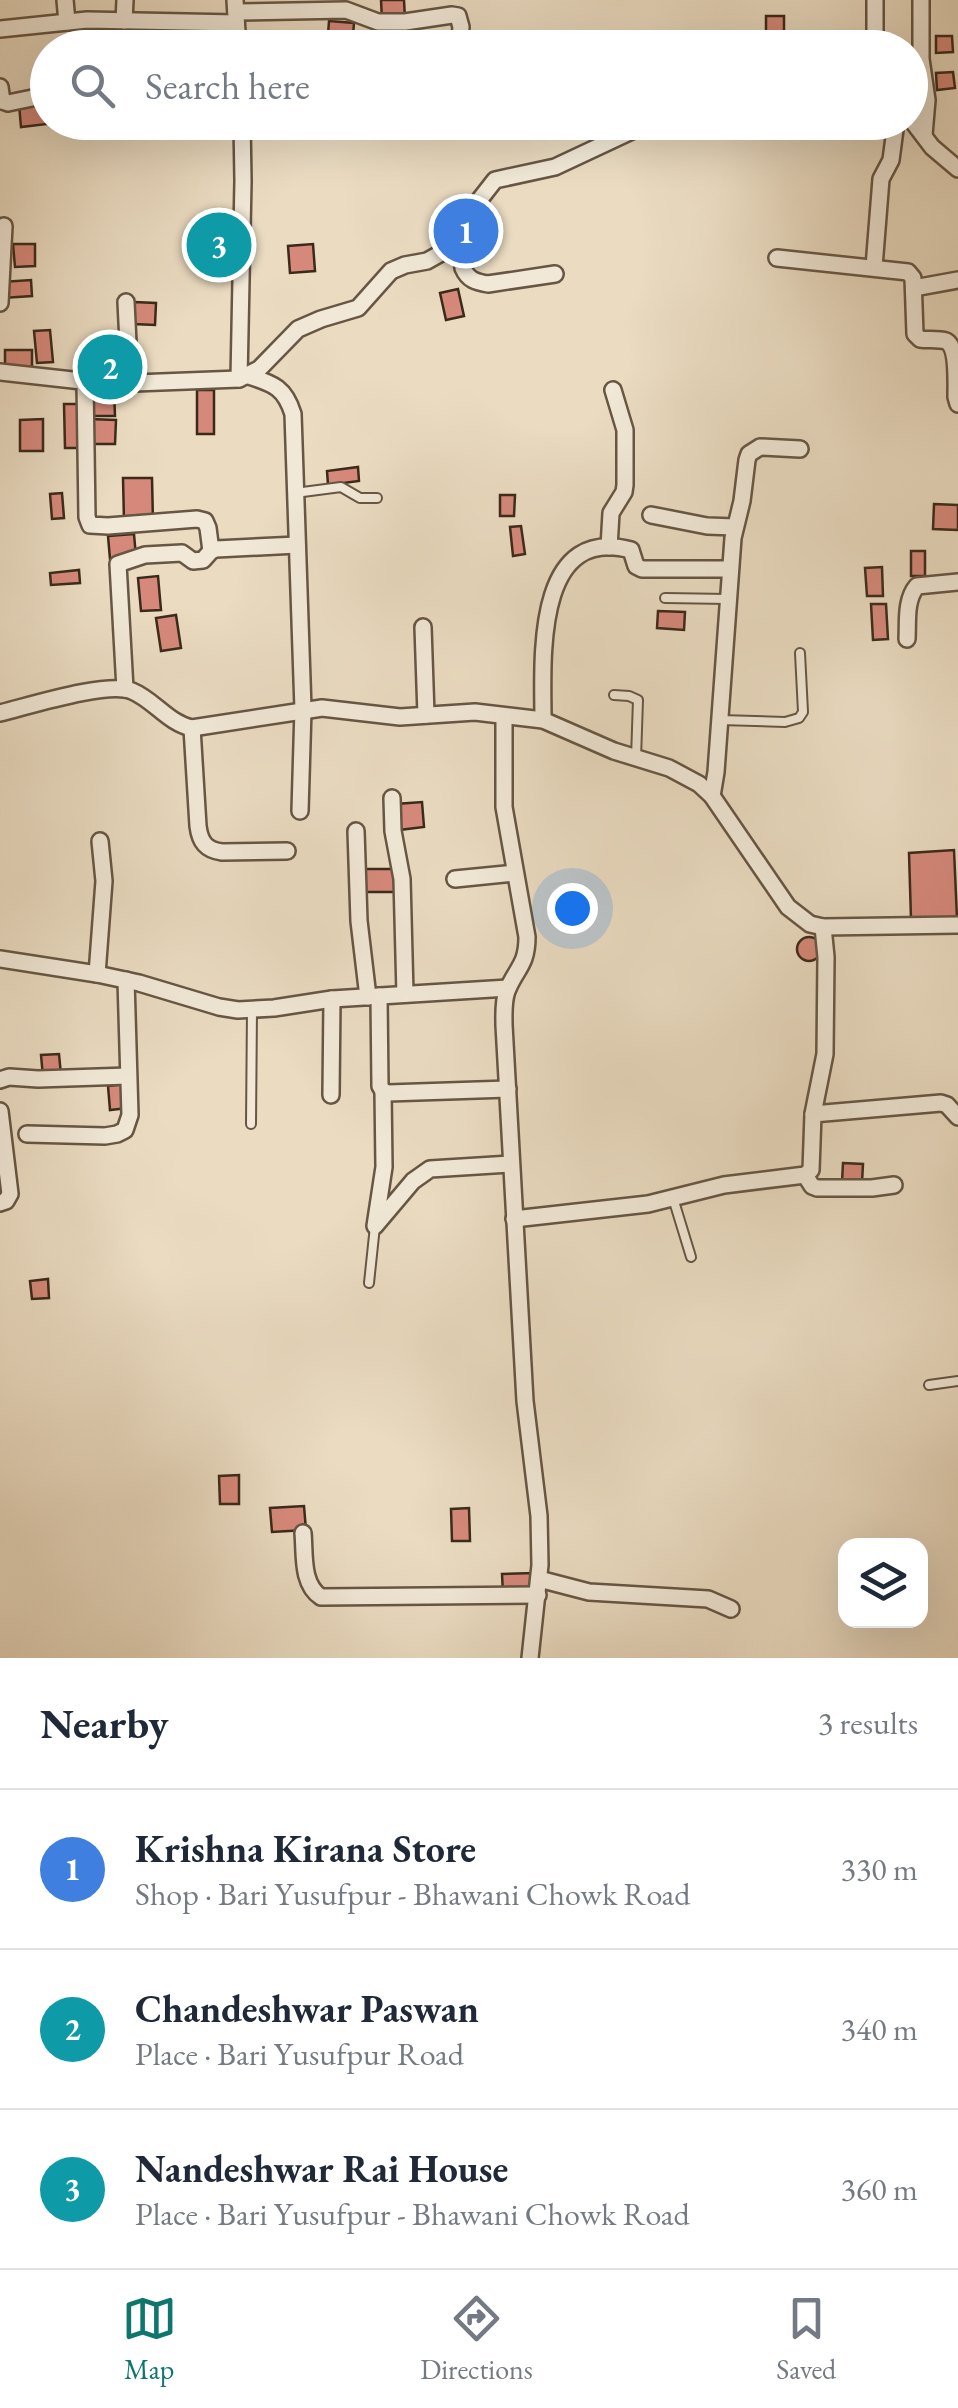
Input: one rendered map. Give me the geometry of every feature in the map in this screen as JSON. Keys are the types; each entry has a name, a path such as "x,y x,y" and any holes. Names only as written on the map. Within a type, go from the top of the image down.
{"street":[{"path":"66,0 67,22"},
{"path":"124,21 126,0"},
{"path":"875,30 876,0"},
{"path":"921,0 921,30"},
{"path":"0,29 236,11 346,10 378,22 458,16 460,30"},
{"path":"0,88 2,101 30,98"},
{"path":"242,140 244,377"},
{"path":"244,377 259,369 298,329 358,308 392,271 436,258 495,180 555,167 612,140"},
{"path":"874,267 881,179 891,160 894,140"},
{"path":"927,140 958,169"},
{"path":"0,302 4,226"},
{"path":"458,229 465,274 476,282 488,284 555,274"},
{"path":"777,258 908,272 914,288 914,334 920,339 945,340 957,350 958,404"},
{"path":"914,288 958,280"},
{"path":"126,302 130,384"},
{"path":"0,372 85,384 244,377 278,388 288,398 293,414 303,709 300,811"},
{"path":"85,384 90,525 197,519 205,521 211,550 203,560 193,561 175,552 140,556 118,564 125,689"},
{"path":"609,547 611,513 625,485 625,430 614,390"},
{"path":"712,796 730,569 749,454 760,447 800,449"},
{"path":"652,515 735,528"},
{"path":"138,524 140,556"},
{"path":"211,550 298,545"},
{"path":"543,720 546,616 562,574 574,557 609,547 631,550 636,566 642,569 730,569"},
{"path":"906,639 909,602 916,586 958,582"},
{"path":"423,627 426,715"},
{"path":"0,713 105,689 125,689 144,696 182,726 192,728 303,709 335,708 400,717 455,712 543,720 668,768 699,784 712,796 788,907 810,924 824,928 958,926"},
{"path":"504,716 504,807 525,920 527,953 508,988 504,1025 525,1401 539,1516 538,1587 530,1658"},
{"path":"192,728 198,826 204,844 222,852 287,850"},
{"path":"392,798 402,879 405,994"},
{"path":"356,831 359,921 373,996 383,1091 384,1167 375,1226"},
{"path":"97,974 104,881 100,841"},
{"path":"455,878 515,873"},
{"path":"514,1219 648,1204 724,1184 805,1175 812,1163 813,1114 825,1054 824,928"},
{"path":"0,959 97,974 219,1007 252,1010 373,996 508,988"},
{"path":"27,1134 117,1134 129,1124 126,980"},
{"path":"330,1095 332,1000"},
{"path":"0,1080 9,1076 38,1080 128,1076"},
{"path":"383,1091 508,1089"},
{"path":"813,1114 941,1103 958,1117"},
{"path":"0,1111 10,1194 6,1202 0,1203"},
{"path":"375,1226 430,1168 510,1164"},
{"path":"805,1175 817,1188 894,1184"},
{"path":"303,1533 307,1576 321,1597 538,1587 708,1600 731,1609"}],"lane":[{"path":"294,492 341,486 360,498 377,498"},
{"path":"665,598 728,598"},
{"path":"720,720 785,722 800,718 800,653"},
{"path":"614,695 638,700 636,758"},
{"path":"251,1124 252,1010"},
{"path":"673,1198 690,1257"},
{"path":"369,1283 375,1226"},
{"path":"929,1385 958,1382"}],"building":[{"path":"381,0 404,0 405,19 382,20"},
{"path":"766,16 784,16 784,30 766,30"},
{"path":"329,21 354,23 353,30 328,30"},
{"path":"936,36 952,36 953,52 936,53"},
{"path":"953,72 955,88 937,90 936,73"},
{"path":"30,103 30,126 21,127 19,104"},
{"path":"231,234 233,253 207,256 205,237"},
{"path":"13,244 35,244 35,266 15,267"},
{"path":"313,244 315,271 290,273 288,246"},
{"path":"31,280 32,296 3,298 2,282"},
{"path":"458,289 464,316 446,320 440,293"},
{"path":"134,302 156,303 155,325 133,324"},
{"path":"50,330 53,362 37,363 34,331"},
{"path":"5,350 32,350 32,370 5,370"},
{"path":"97,355 124,356 123,380 96,379"},
{"path":"88,390 114,390 115,416 88,416"},
{"path":"197,390 214,390 214,434 197,434"},
{"path":"64,404 81,404 81,448 65,448"},
{"path":"43,419 43,451 20,451 20,420"},
{"path":"89,419 116,420 115,444 88,444"},
{"path":"358,467 359,481 328,485 327,471"},
{"path":"123,478 152,478 153,521 124,521"},
{"path":"62,493 64,518 52,519 50,494"},
{"path":"500,495 515,495 514,516 500,516"},
{"path":"934,504 958,505 958,530 933,529"},
{"path":"521,526 525,554 513,556 510,527"},
{"path":"134,534 136,557 110,559 108,536"},
{"path":"911,551 925,551 925,576 911,576"},
{"path":"882,567 883,596 867,596 865,568"},
{"path":"79,570 80,583 51,585 50,573"},
{"path":"158,576 161,610 141,611 138,578"},
{"path":"871,604 886,604 888,639 873,640"},
{"path":"658,611 685,612 684,630 657,628"},
{"path":"176,615 181,648 161,651 156,618"},
{"path":"422,802 424,827 399,830 396,804"},
{"path":"954,850 957,918 911,919 909,853"},
{"path":"365,869 399,869 399,892 365,892"},
{"path":"809,937 821,949 809,961 797,949"},
{"path":"59,1054 61,1075 43,1077 41,1055"},
{"path":"126,1084 128,1108 110,1110 108,1086"},
{"path":"843,1163 863,1164 862,1183 842,1182"},
{"path":"48,1279 49,1298 32,1299 30,1281"},
{"path":"239,1475 239,1504 220,1504 219,1476"},
{"path":"304,1506 306,1530 272,1532 270,1508"},
{"path":"469,1508 470,1541 452,1541 451,1509"},
{"path":"534,1573 534,1593 503,1594 502,1574"}],"place":[{"name":"Krishna Kirana Store","path":"466,231"},
{"name":"Nandeshwar Rai House","path":"219,245"},
{"name":"Chandeshwar Paswan","path":"110,367"}]}
